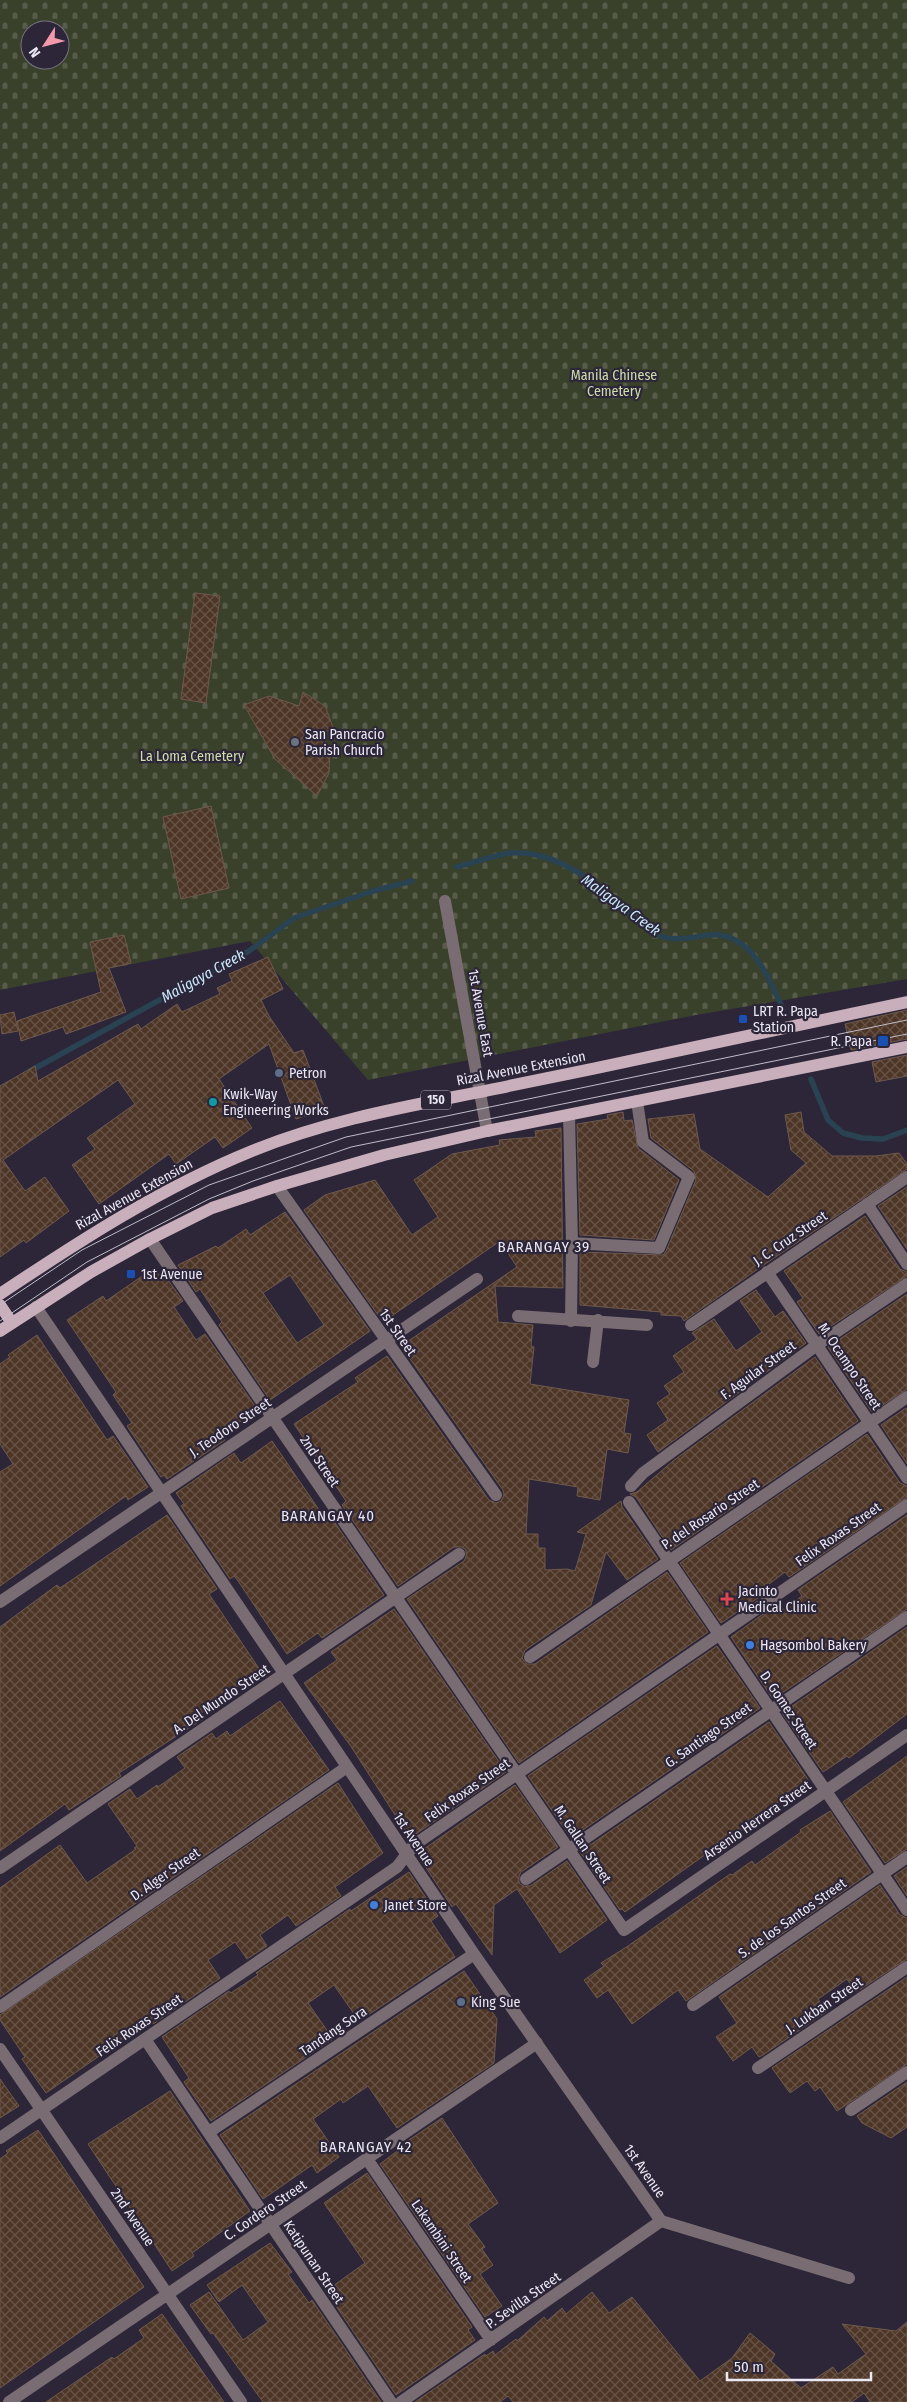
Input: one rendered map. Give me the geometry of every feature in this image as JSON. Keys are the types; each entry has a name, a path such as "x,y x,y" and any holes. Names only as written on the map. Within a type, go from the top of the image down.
{"main road":[{"name":"Rizal Avenue Extension","path":"0,1294 137,1206 200,1173 255,1150 375,1112 907,1002"},
{"path":"0,1331 91,1272 150,1239 212,1208 276,1186 384,1155 487,1131 907,1047"},
{"path":"0,1305 12,1323"}],"street":[{"name":"1st Avenue East","path":"445,901 487,1131"},
{"path":"572,1243 660,1247 689,1178 643,1142 637,1101"},
{"path":"569,1115 572,1243 571,1321"},
{"name":"J. C. Cruz Street","path":"691,1324 907,1176"},
{"name":"1st Street","path":"276,1186 496,1495"},
{"path":"867,1204 907,1264"},
{"name":"2nd Street","path":"150,1239 517,1774"},
{"name":"M. Ocampo Street","path":"767,1272 907,1478"},
{"name":"J. Teodoro Street","path":"0,1602 477,1279"},
{"name":"F. Aguilar Street","path":"631,1486 643,1473 817,1346 907,1284"},
{"name":"1st Avenue","path":"36,1307 474,1954 661,2221"},
{"path":"518,1316 571,1321 598,1320 647,1325"},
{"path":"593,1362 598,1320"},
{"name":"P. del Rosario Street","path":"530,1657 668,1560 907,1397"},
{"name":"D. Gomez Street","path":"629,1502 907,1910"},
{"name":"Felix Roxas Street","path":"0,2138 398,1866 414,1845 907,1505"},
{"name":"A. Del Mundo Street","path":"0,1868 459,1554"},
{"name":"G. Santiago Street","path":"526,1879 907,1617"},
{"name":"Arsenio Herrera Street","path":"624,1930 907,1735"},
{"name":"D. Alger Street","path":"0,2007 347,1766"},
{"name":"M. Gallan Street","path":"517,1774 624,1930"},
{"name":"S. de los Santos Street","path":"694,2004 907,1857"},
{"name":"Tandang Sora","path":"209,2132 474,1954"},
{"name":"J. Lukban Street","path":"758,2068 907,1967"},
{"name":"Katipunan Street","path":"145,2039 391,2402"},
{"name":"C. Cordero Street","path":"9,2402 537,2043"},
{"name":"2nd Avenue","path":"0,2049 241,2402"},
{"path":"851,2110 907,2072"},
{"name":"Lakambini Street","path":"367,2159 491,2340"},
{"path":"661,2221 849,2278"},
{"name":"P. Sevilla Street","path":"401,2402 661,2221"}],"green space":[{"path":"0,0 907,0 907,979 696,1015 368,1080 250,941 0,990"}],"building":[{"path":"195,593 220,596 206,703 181,699"},
{"name":"San Pancracio Parish Church","path":"303,692 325,706 334,730 321,732 330,751 329,773 317,796 275,759 244,705 269,696 299,706"},
{"path":"211,806 229,888 181,899 163,817"},
{"path":"124,935 131,963 109,968 126,1012 66,1034 63,1027 21,1041 17,1021 101,992 90,942"},
{"path":"268,957 283,989 261,1000 269,1016 294,1053 303,1050 325,1109 296,1119 269,1044 219,1079 252,1128 223,1148 215,1137 176,1164 169,1154 99,1204 72,1165 95,1149 87,1138 135,1104 118,1080 3,1160 25,1191 45,1177 69,1211 26,1243 24,1240 0,1257 0,1086 35,1066 38,1081 138,1024 141,1029 177,1004 182,1012 220,994 217,988 232,981 229,974"},
{"path":"907,1010 907,1039 851,1050 845,1024"},
{"path":"14,1012 18,1031 2,1034 0,1015"},
{"path":"907,1055 907,1076 876,1082 872,1062"},
{"path":"623,1112 624,1121 632,1120 638,1148 679,1180 654,1240 580,1235 577,1124 608,1119 607,1115"},
{"path":"801,1112 804,1132 832,1156 876,1156 899,1153 907,1164 907,1169 762,1266 684,1321 681,1316 661,1315 661,1312 580,1305 580,1252 663,1255 696,1180 694,1171 651,1138 648,1119 694,1114 700,1149 768,1197 806,1163 791,1150 785,1115"},
{"path":"561,1128 563,1288 495,1286 498,1322 533,1325 531,1346 534,1347 530,1384 629,1400 624,1433 631,1434 628,1453 607,1449 600,1500 577,1496 578,1487 529,1479 526,1534 538,1534 538,1548 545,1548 545,1570 567,1569 575,1571 586,1534 577,1532 621,1501 622,1507 658,1559 627,1580 606,1552 591,1605 525,1650 522,1658 527,1664 535,1664 667,1572 708,1632 519,1763 407,1599 464,1561 466,1550 462,1547 454,1547 398,1586 342,1505 346,1501 294,1424 358,1382 355,1378 387,1356 489,1500 496,1503 501,1501 504,1495 503,1490 401,1346 517,1267 500,1241 383,1322 304,1210 325,1195 375,1180 412,1235 438,1217 414,1180 452,1154 500,1145 499,1140 536,1137 535,1131"},
{"path":"907,1187 907,1249 878,1206"},
{"path":"285,1212 370,1331 270,1400 219,1325 222,1322 200,1289 196,1292 178,1265 216,1246 218,1248 246,1229 250,1235","holes":["290,1275 324,1325 297,1343 263,1293"]},
{"path":"865,1216 900,1269 907,1272 907,1276 819,1334 797,1302 803,1298 784,1271"},
{"path":"154,1268 159,1275 163,1273 183,1301 174,1307 196,1340 205,1334 257,1409 222,1435 225,1440 167,1479 164,1475 161,1477 127,1426 132,1423 113,1395 116,1392 67,1320 103,1296 106,1301"},
{"path":"756,1290 775,1317 783,1311 806,1343 658,1452 647,1435 668,1420 657,1403 670,1394 664,1386 684,1372 673,1356 697,1339 692,1333 714,1319 736,1351 762,1332 740,1301"},
{"path":"907,1294 907,1389 872,1412 828,1347"},
{"path":"37,1335 107,1440 113,1436 148,1487 128,1500 126,1496 0,1586 0,1472 13,1464 0,1444 0,1364 10,1357 8,1355"},
{"path":"815,1357 858,1421 671,1550 636,1497 630,1494 637,1492 673,1461"},
{"path":"906,1408 907,1410 907,1464 881,1425"},
{"path":"867,1434 900,1483 907,1486 907,1497 789,1577 785,1572 761,1590 764,1594 721,1623 680,1563"},
{"path":"272,1441 324,1517 329,1514 384,1595 322,1638 318,1633 287,1654 238,1581 234,1576 230,1579 181,1506 184,1504 176,1493 234,1453 241,1463"},
{"path":"167,1515 217,1589 209,1594 260,1670 200,1714 203,1719 119,1773 121,1776 69,1810 65,1804 0,1851 0,1627 57,1585 60,1588"},
{"path":"907,1515 907,1609 773,1699 731,1637 773,1607 778,1613 802,1596 798,1590"},
{"path":"394,1609 506,1772 410,1838 350,1745 304,1683 337,1660 331,1652"},
{"path":"907,1627 907,1714 849,1758 847,1756 823,1772 782,1713"},
{"path":"717,1646 760,1708 571,1838 528,1776"},
{"path":"280,1701 329,1770 0,1997 0,1888 60,1845 87,1883 136,1849 134,1848 137,1846 108,1804 130,1789 137,1799 157,1785 158,1787 185,1768 177,1757 212,1733 216,1739 227,1731 230,1736"},
{"path":"769,1722 809,1781 759,1816 760,1818 625,1912 622,1909 620,1910 580,1852"},
{"path":"907,1756 907,1849 885,1863 843,1802"},
{"path":"338,1783 383,1853 335,1887 341,1896 296,1926 288,1915 260,1935 267,1946 247,1959 235,1942 208,1960 220,1978 153,2024 151,2020 46,2093 22,2059 25,2057 0,2020 0,2015"},
{"path":"515,1785 558,1847 521,1872 519,1883 523,1886 530,1886 567,1861 607,1920 560,1953 517,1889 494,1905 492,1955 456,1904 452,1907 417,1854"},
{"path":"830,1811 871,1872 686,2001 678,1990 632,2024 608,1990 597,1998 584,1980 604,1966 601,1963 730,1874 732,1875 752,1861 755,1865 801,1832 800,1830"},
{"path":"907,1867 907,1896 894,1876"},
{"path":"409,1872 438,1916 431,1921 455,1957 359,2021 334,1985 308,2003 333,2039 211,2121 184,2082 189,2078 162,2037 229,1991 231,1993 258,1975 256,1973 350,1909 351,1911"},
{"path":"880,1885 900,1915 907,1918 907,1959 856,1992 847,1979 818,1999 826,2012 763,2055 759,2057 752,2047 733,2061 716,2037 737,2023 719,1997"},
{"path":"464,1971 497,2019 494,2063 397,2128 368,2086 343,2103 341,2099 313,2119 339,2157 317,2173 312,2165 263,2199 220,2135"},
{"path":"907,1977 907,2064 837,2111 820,2087 815,2091 807,2081 790,2093 772,2068"},
{"path":"0,2079 19,2106 0,2118"},
{"path":"907,2082 907,2127 891,2138 862,2123 857,2116"},
{"path":"170,2091 250,2211 192,2253 194,2256 172,2271 88,2144"},
{"path":"442,2118 498,2203 468,2224 485,2247 482,2249 493,2265 480,2274 502,2306 485,2317 380,2164 408,2143 406,2142"},
{"path":"38,2130 144,2287 0,2388 0,2159 8,2153 6,2151"},
{"path":"367,2173 472,2327 468,2330 475,2340 396,2395 326,2291 365,2263 324,2203"},
{"path":"270,2243 292,2272 288,2274 309,2303 312,2300 381,2402 263,2402 213,2333 211,2334 190,2305 209,2292 243,2340 268,2322 242,2285 219,2302 207,2285"},
{"path":"592,2292 609,2313 632,2297 700,2381 732,2358 750,2333 775,2354 771,2361 801,2388 833,2367 838,2374 866,2354 842,2324 896,2331 907,2322 907,2402 870,2402 864,2393 852,2402 513,2402 508,2396 500,2402 415,2402 485,2354 486,2356 493,2351 495,2355 516,2339 517,2341 544,2317 547,2321 562,2308 566,2314"},
{"path":"162,2314 224,2402 46,2402 112,2357 114,2359 144,2338 139,2330"}],"waterway":[{"name":"Maligaya Creek","path":"456,867 497,855 511,853 526,853 540,856 568,866 593,882 643,925 660,936 678,939 709,935 724,936 736,940 756,958 771,983 783,1009"},
{"name":"Maligaya Creek","path":"30,1071 249,951 294,918 373,891 412,881"},
{"name":"Maligaya Creek","path":"811,1079 828,1120 843,1133 862,1138 883,1139 907,1130"}],"tram line":[{"path":"0,1305 82,1250 209,1185 346,1137 907,1020"},
{"path":"0,1321 87,1262 209,1199 253,1181 351,1147 907,1034"}],"place":[{"name":"San Pancracio Parish Church","path":"295,742"},
{"name":"LRT R. Papa Station","path":"743,1019"},
{"name":"R. Papa","path":"883,1041"},
{"name":"Petron","path":"279,1073"},
{"name":"Kwik-Way Engineering Works","path":"213,1102"},
{"name":"1st Avenue","path":"131,1274"},
{"name":"Jacinto Medical Clinic","path":"727,1599"},
{"name":"Hagsombol Bakery","path":"750,1645"},
{"name":"Janet Store","path":"374,1905"},
{"name":"King Sue","path":"461,2002"}],"district":[{"name":"BARANGAY 39","path":"544,1247"},
{"name":"BARANGAY 40","path":"328,1516"},
{"name":"BARANGAY 42","path":"366,2147"}],"park label":[{"name":"Manila Chinese Cemetery","path":"614,384"},
{"name":"La Loma Cemetery","path":"192,756"}]}
